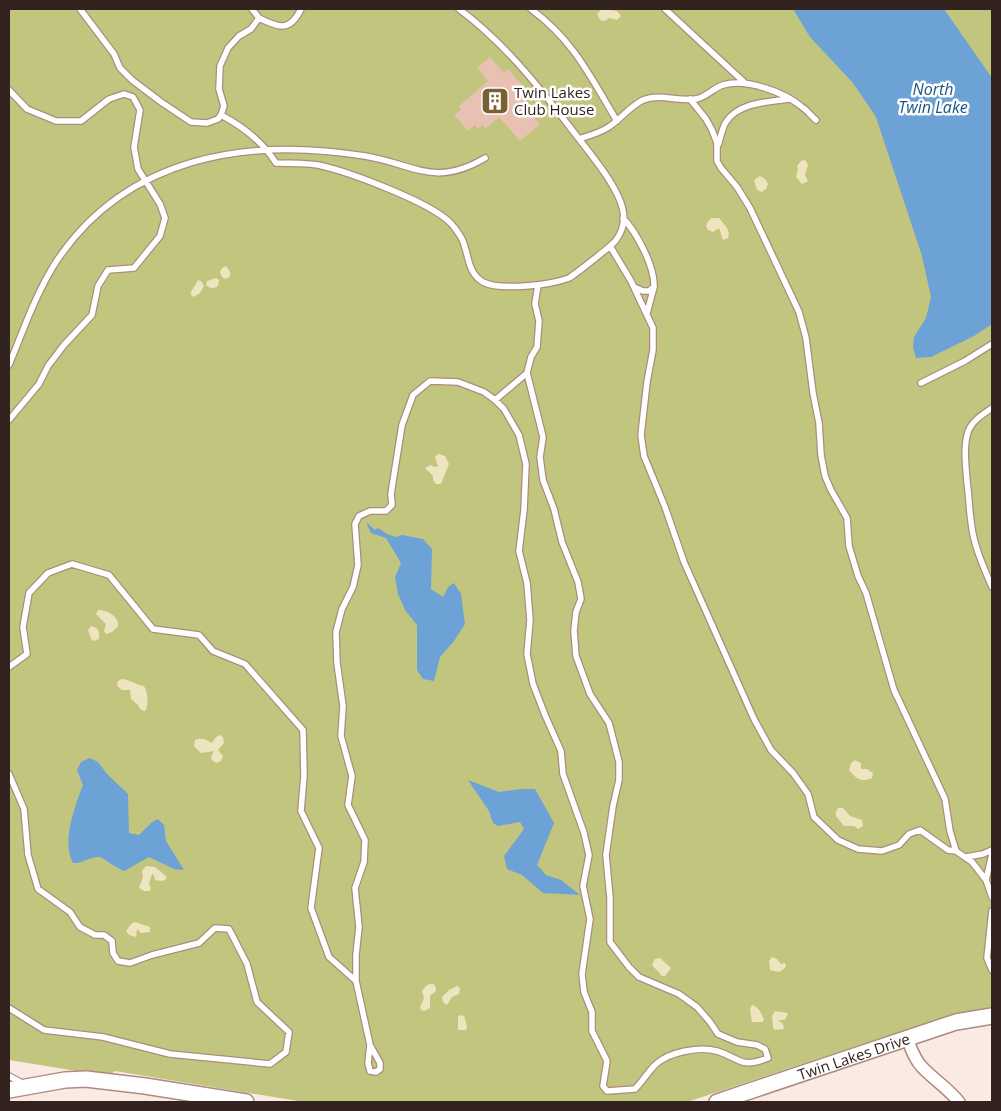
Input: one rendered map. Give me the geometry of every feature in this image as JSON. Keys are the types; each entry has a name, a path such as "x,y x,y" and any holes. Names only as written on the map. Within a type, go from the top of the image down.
{"street":[{"name":"Twin Lakes Drive","path":"717,1102 956,1022 992,1016"},
{"path":"907,1038 915,1058 922,1067 952,1093 959,1102"},
{"path":"9,1090 65,1080 86,1079 246,1102"},
{"path":"9,1099 29,1086"}],"lane":[{"path":"80,9 102,36 114,54 120,68 160,102 191,122 207,124 218,119 224,106 220,89 220,66 228,48 239,36 251,29 259,18"},
{"path":"252,9 259,18 275,26 286,26 296,20 301,9"},
{"path":"221,115 250,134 268,150 276,163 317,165 347,172 396,192 430,209 452,224 462,240 474,274 484,283 504,286 538,285 570,277 616,240 623,226 624,210 617,193 579,139 525,69 499,42 459,9"},
{"path":"531,9 550,23 575,51 617,121"},
{"path":"665,9 744,83"},
{"path":"579,139 606,129 632,106 646,99 690,99 702,97 717,87 726,84 744,83 763,88 802,106 816,120"},
{"path":"9,90 27,109 56,121 81,121 110,99 124,94 133,97 140,110 134,147 138,169 160,204 166,218 160,236 134,268 108,270 98,286 92,315 64,345 48,366 39,384 9,420"},
{"path":"690,99 706,119 718,147"},
{"path":"789,99 756,104 734,113 727,121 718,147 717,161 720,168 737,187 750,208 799,312 806,338 825,476 846,518 849,546 858,576 866,593 894,690 945,799 950,831 956,851"},
{"path":"9,365 48,276 68,245 103,209 145,180 175,166 204,158 253,150 310,150 368,156 430,173 445,173 458,170 485,158"},
{"path":"623,218 630,226 649,263 654,278 654,287 646,313"},
{"path":"610,246 634,287 653,328 653,350 641,435 644,456 684,562 754,719 771,750 808,794 814,817 838,840 858,849 882,851 899,845 909,834 920,830 948,850 956,851 966,856 986,880 992,896"},
{"path":"370,1045 356,980 359,927 355,888 364,862 365,840 348,805 352,776 341,736 343,706 337,663 336,632 342,609 353,588 358,565 355,524 360,516 370,511 386,511 392,504 391,494 402,425 413,395 430,381 458,382 484,392 504,409 520,435 526,464 524,510 519,551 527,583 530,620 527,654 533,684 561,751 563,774 584,833 589,855 583,886 590,919 582,974 584,992 592,1012 592,1031 607,1062 602,1086 607,1091 636,1089 655,1065 668,1056 693,1050 716,1050 742,1063 758,1062 768,1058 766,1049 757,1045 737,1042 718,1034 697,1007 679,994 639,978 610,942 610,898 606,855 612,806 618,780 619,762 609,723 590,694 576,656 574,631 576,612 581,599 578,582 562,542 554,509 543,480 540,457 543,437 527,372 531,357 537,347 539,321 535,304 538,285"},
{"path":"634,287 643,291 649,291 654,287"},
{"path":"921,383 965,361 992,344"},
{"path":"495,400 527,372"},
{"path":"992,408 974,422 969,430 966,441 965,461 974,539 992,587"},
{"path":"9,667 26,654 23,627 29,593 48,573 72,564 109,575 153,629 199,635 213,651 245,664 303,730 304,776 301,811 319,848 311,908 329,957 356,980"},
{"path":"9,774 24,810 28,855 38,889 70,912 80,928 95,935 104,936 112,941 113,953 118,961 130,962 199,943 215,928 229,929 246,964 256,1002 289,1032 286,1052 270,1064 170,1054 103,1037 44,1030 9,1008"},
{"path":"966,856 992,852 986,880"},
{"path":"992,911 987,958 992,970"},
{"path":"9,1076 19,1083 29,1086"}],"green space":[{"path":"9,9 992,9 992,1007 950,1015 687,1102 304,1102 115,1071 108,1076 9,1060"}],"sand":[{"path":"602,9 617,11 621,16 617,20 609,18 605,21 600,20 597,14"},
{"path":"805,160 808,165 805,175 808,181 802,184 796,177 797,166 801,161"},
{"path":"760,176 768,184 762,192 757,190 754,180"},
{"path":"712,218 719,218 725,225 729,232 728,238 723,240 719,228 713,232 708,230 706,226"},
{"path":"226,266 230,276 226,279 222,277 220,272"},
{"path":"216,278 219,280 218,286 212,288 206,285 207,281"},
{"path":"198,280 204,286 200,293 194,297 191,295 191,292"},
{"path":"438,454 445,456 449,464 441,484 436,484 433,476 425,468 431,465 438,466 435,457"},
{"path":"98,610 109,612 117,619 118,626 112,632 106,634 104,631 106,624 96,614"},
{"path":"91,626 97,628 99,632 99,639 94,641 91,639 88,630"},
{"path":"122,679 144,686 148,699 145,711 141,710 131,699 130,690 122,690 117,686 118,681"},
{"path":"220,735 223,737 224,743 218,750 223,756 221,761 216,763 211,757 214,751 201,753 194,746 197,739 212,743"},
{"path":"855,760 861,763 861,769 867,769 873,773 872,778 861,780 849,770 851,763"},
{"path":"838,808 843,808 850,816 862,820 863,826 858,829 854,826 844,826 836,816"},
{"path":"146,866 155,867 167,877 161,881 155,880 152,874 149,884 150,891 144,891 139,888 143,877 142,871"},
{"path":"135,922 150,927 150,932 141,933 137,929 136,937 129,935 126,931"},
{"path":"772,957 781,964 785,963 784,969 779,972 770,970 769,961"},
{"path":"660,958 671,968 665,976 662,976 652,965 655,959"},
{"path":"429,984 434,984 436,991 430,996 430,1008 424,1011 420,1007 424,998 422,991"},
{"path":"457,986 460,988 459,994 452,997 447,1005 443,1002 442,997 449,990"},
{"path":"752,1005 757,1007 761,1013 764,1020 762,1022 752,1022 750,1009"},
{"path":"775,1011 788,1013 785,1020 778,1020 783,1024 784,1029 775,1030 773,1028 772,1016"},
{"path":"460,1015 464,1016 467,1026 466,1030 458,1030 458,1017"}],"water":[{"name":"North Twin Lake","path":"793,9 944,9 992,78 992,324 974,336 931,357 916,358 913,347 914,337 926,318 931,297 922,256 876,117 853,83 810,37"},
{"path":"366,522 375,530 378,528 396,537 402,535 423,539 432,549 431,589 443,597 448,587 454,583 461,594 465,624 440,657 434,681 423,679 417,670 417,625 405,610 398,594 395,577 401,563 386,538 371,533"},
{"path":"90,758 98,762 107,774 128,794 129,833 139,835 152,822 158,819 164,825 166,841 184,870 174,869 149,857 124,871 100,857 73,863 68,845 70,824 83,785 77,770 81,762"},
{"path":"468,780 499,792 535,789 554,823 537,865 546,875 561,880 580,895 543,893 522,875 507,869 504,856 524,829 520,822 498,826 493,823 489,811"}],"building":[{"name":"Twin Lakes Club House","path":"490,57 504,73 508,69 523,86 520,89 528,99 522,104 540,124 520,141 499,117 485,129 482,125 478,129 475,125 468,131 454,115 461,109 459,106 488,81 477,68"}],"place":[{"name":"Twin Lakes Club House","path":"495,101"}]}
